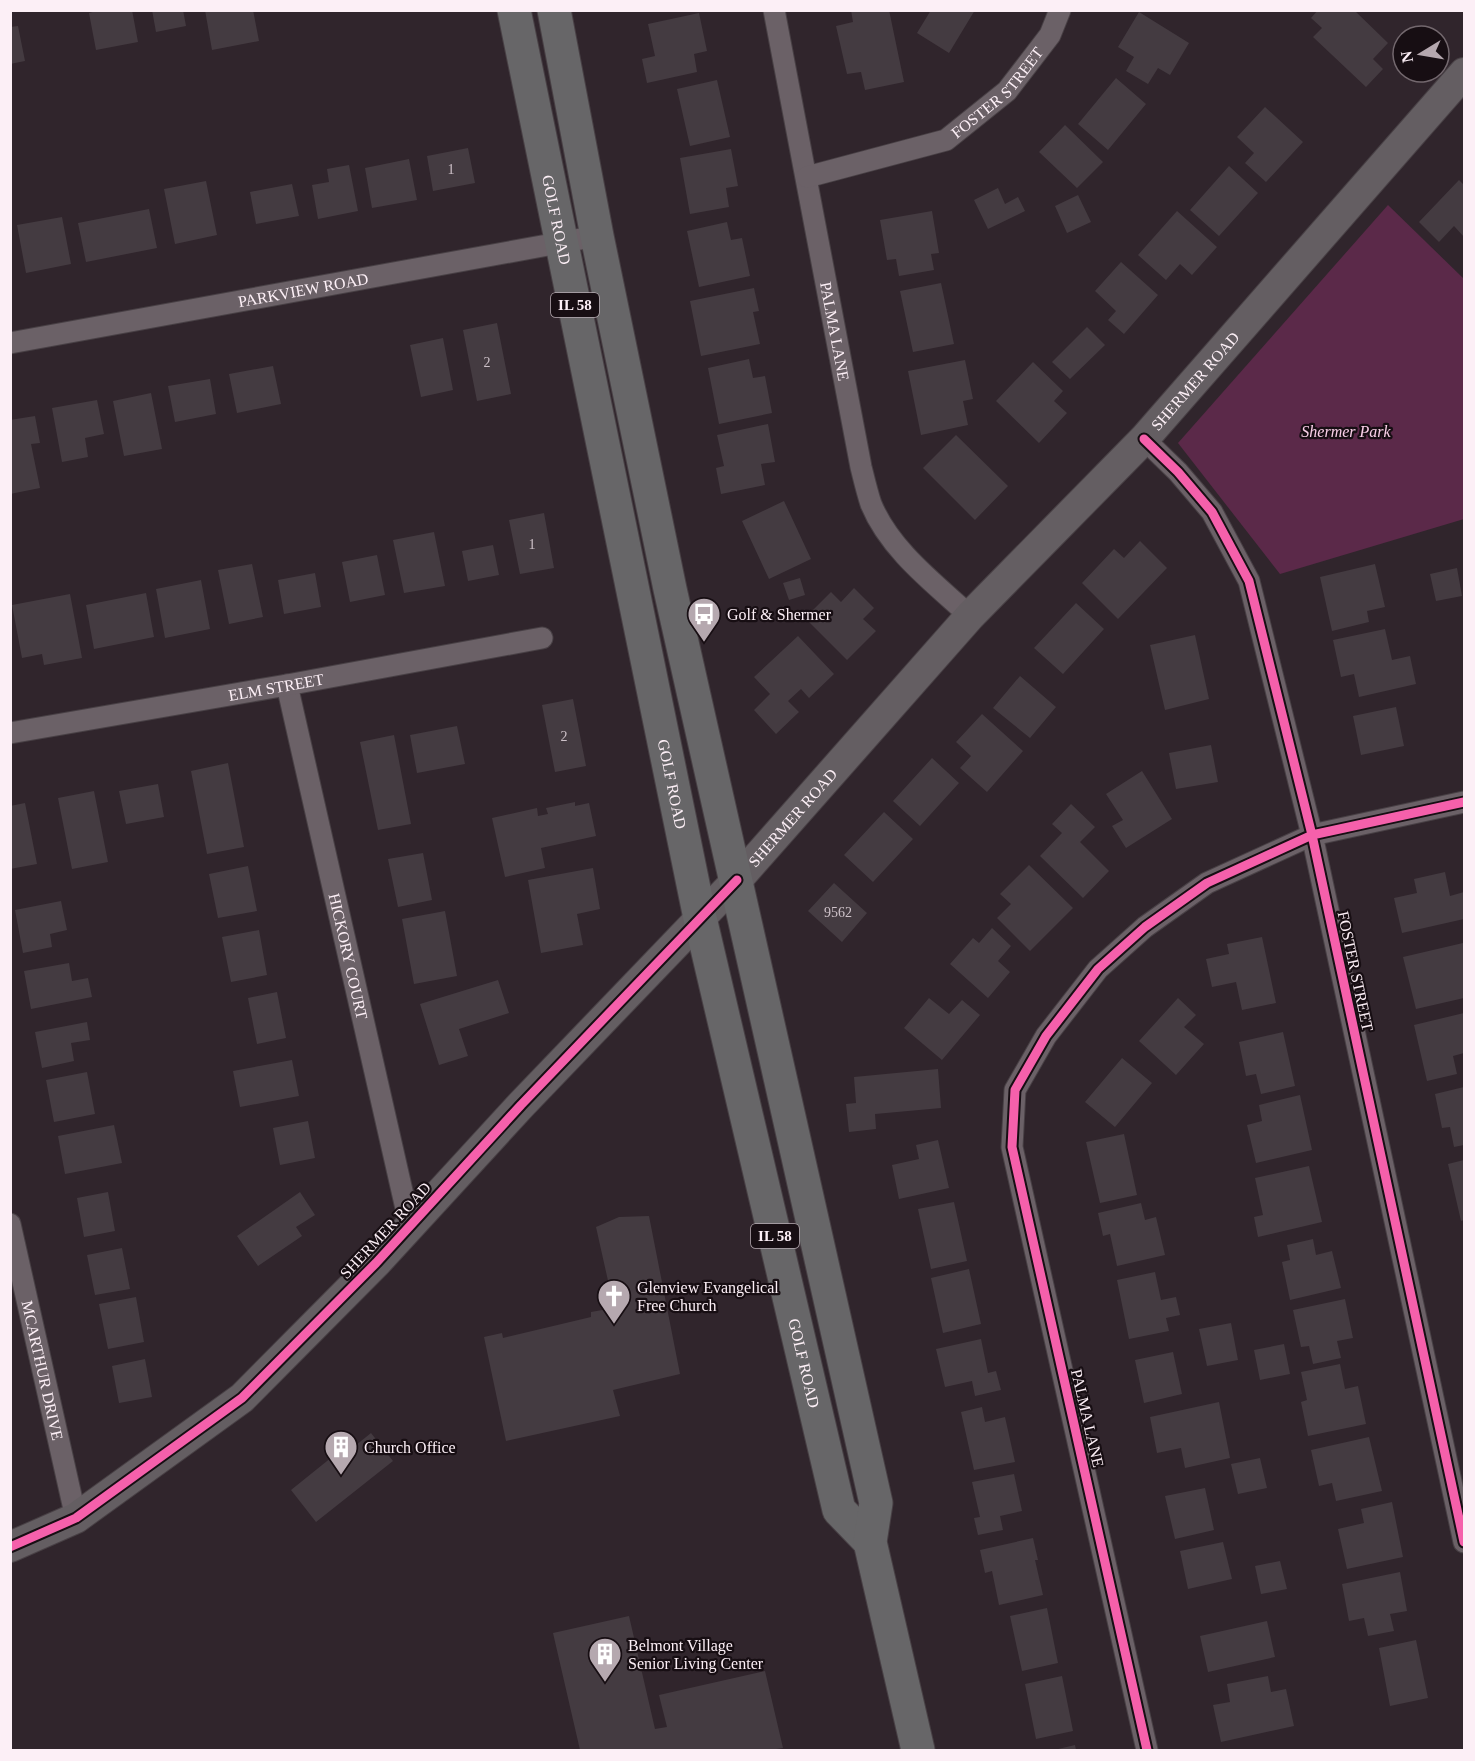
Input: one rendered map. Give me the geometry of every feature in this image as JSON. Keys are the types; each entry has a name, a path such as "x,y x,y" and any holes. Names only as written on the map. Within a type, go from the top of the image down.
{"main road":[{"name":"GOLF ROAD","path":"514,10 700,918 839,1510 870,1542"},
{"name":"IL 58","path":"554,10 597,236 670,589 876,1503 870,1542 918,1750"},
{"name":"SHERMER ROAD","path":"10,1547 76,1518 242,1398 410,1226 521,1105 737,880 970,616 1144,439 1464,74"}],"street":[{"name":"PALMA LANE","path":"774,10 861,467 871,504 890,537 924,574 970,616"},
{"name":"FOSTER STREET","path":"807,177 946,140 1007,91 1050,35 1060,10"},
{"name":"PARKVIEW ROAD","path":"10,343 597,236"},
{"name":"FOSTER STREET","path":"1144,439 1178,472 1212,512 1249,581 1312,835 1464,1542"},
{"name":"ELM STREET","path":"10,733 542,638"},
{"name":"HICKORY COURT","path":"287,685 410,1226"},
{"path":"1312,835 1464,802"},
{"name":"PALMA LANE","path":"1147,1750 1012,1147 1015,1090 1046,1036 1098,969 1145,927 1207,883 1312,835"},
{"name":"MCARTHUR DRIVE","path":"10,1224 76,1518"}],"green space":[{"name":"Shermer Park","path":"1388,205 1464,279 1464,519 1280,574 1178,443"}],"building":[{"path":"100,10 132,10 138,42 96,50 89,13"},
{"path":"152,10 183,10 186,26 156,32"},
{"path":"205,10 253,10 259,41 212,50"},
{"path":"851,10 889,10 904,82 865,90 861,72 847,74 836,26 853,22"},
{"path":"931,10 975,10 949,53 917,33"},
{"path":"1318,10 1354,10 1388,43 1373,59 1383,69 1366,87 1313,37 1322,28 1311,18"},
{"path":"1139,12 1189,43 1170,75 1158,68 1148,84 1126,71 1134,57 1118,47"},
{"path":"699,13 707,51 694,54 697,72 647,83 642,59 655,56 648,24"},
{"path":"18,26 25,61 10,64 10,27"},
{"path":"1116,78 1146,104 1108,150 1078,124"},
{"path":"717,80 730,137 690,146 677,89"},
{"path":"1265,107 1303,142 1266,182 1245,163 1254,153 1237,137"},
{"path":"1065,125 1103,162 1077,188 1039,152"},
{"path":"468,148 475,183 433,191 427,156"},
{"path":"731,149 738,186 726,188 729,207 690,214 680,158"},
{"path":"409,159 417,200 372,208 365,168"},
{"path":"349,165 358,211 318,219 312,185 329,182 327,169"},
{"path":"1229,166 1258,193 1219,236 1190,210"},
{"path":"1459,180 1464,185 1464,237 1454,226 1439,242 1419,222"},
{"path":"206,181 217,235 175,244 164,189"},
{"path":"292,184 299,216 256,224 250,192"},
{"path":"998,188 1005,204 1018,197 1025,211 988,229 974,200"},
{"path":"1078,195 1091,222 1067,233 1055,206"},
{"path":"149,209 157,248 86,262 78,223"},
{"path":"932,211 939,253 931,254 934,270 899,276 896,259 887,260 880,220"},
{"path":"1177,211 1217,247 1192,275 1180,264 1166,280 1138,255"},
{"path":"62,217 71,264 26,273 17,225"},
{"path":"727,222 731,240 742,238 750,276 699,287 687,231"},
{"path":"1121,262 1158,295 1124,334 1108,320 1116,311 1095,291"},
{"path":"941,283 954,344 913,352 900,291"},
{"path":"754,288 759,311 753,312 760,344 701,356 690,301"},
{"path":"497,323 511,394 477,401 463,330"},
{"path":"1087,327 1105,345 1070,379 1052,362"},
{"path":"443,338 453,390 421,397 410,345"},
{"path":"749,359 753,378 765,376 772,413 719,424 708,368"},
{"path":"965,360 973,399 963,401 968,425 921,435 908,371"},
{"path":"1033,362 1063,391 1054,401 1067,413 1039,443 996,401"},
{"path":"273,366 281,404 237,413 229,374"},
{"path":"210,379 216,414 175,422 168,386"},
{"path":"151,393 162,449 124,456 113,401"},
{"path":"97,400 104,434 85,438 88,457 62,462 52,408"},
{"path":"35,416 40,443 31,444 40,488 10,494 10,420"},
{"path":"768,424 775,462 761,464 765,485 721,494 716,468 724,466 717,435"},
{"path":"956,435 1008,486 975,520 923,468"},
{"path":"784,501 811,559 769,579 742,521"},
{"path":"544,513 554,568 520,574 509,520"},
{"path":"434,532 445,586 404,593 393,540"},
{"path":"1140,541 1167,568 1118,619 1082,583 1114,549 1124,558"},
{"path":"493,545 499,575 468,581 462,551"},
{"path":"377,555 385,595 350,602 342,562"},
{"path":"252,564 263,617 229,624 218,570"},
{"path":"1375,564 1385,607 1367,611 1369,622 1332,631 1320,577"},
{"path":"1457,568 1462,596 1436,601 1430,574"},
{"path":"315,573 321,607 284,614 278,580"},
{"path":"800,578 805,595 789,600 783,583"},
{"path":"201,580 210,629 165,638 156,589"},
{"path":"854,588 874,608 863,619 876,631 847,660 805,618 831,592 841,602"},
{"path":"146,593 154,637 94,649 86,605"},
{"path":"70,594 82,658 44,665 42,654 22,658 12,605"},
{"path":"1076,603 1104,629 1063,674 1034,648"},
{"path":"1385,629 1392,660 1410,656 1416,684 1359,697 1354,674 1341,677 1333,640"},
{"path":"1195,635 1209,699 1165,710 1150,645"},
{"path":"798,636 834,674 809,698 801,689 788,701 799,712 776,734 754,710 770,694 754,677"},
{"path":"1020,676 1056,707 1030,738 993,708"},
{"path":"573,699 586,766 555,772 542,705"},
{"path":"1396,707 1404,746 1361,755 1353,716"},
{"path":"982,714 1023,751 987,792 960,768 971,756 956,742"},
{"path":"457,726 465,764 417,773 410,735"},
{"path":"394,735 411,824 378,830 360,742"},
{"path":"1211,745 1218,782 1176,789 1169,753"},
{"path":"932,758 959,783 920,826 893,801"},
{"path":"228,763 244,847 207,854 191,771"},
{"path":"1142,771 1172,819 1126,848 1112,826 1123,820 1106,794"},
{"path":"158,784 164,817 126,824 119,791"},
{"path":"94,791 108,862 72,869 58,798"},
{"path":"575,802 575,806 589,803 596,836 541,848 545,868 505,877 492,818 537,808 538,816 548,814 546,808"},
{"path":"25,803 37,864 10,869 10,806"},
{"path":"1071,804 1095,827 1080,842 1109,871 1083,898 1040,856 1062,833 1052,824"},
{"path":"884,812 913,839 873,882 844,855"},
{"path":"423,853 432,900 398,907 388,859"},
{"path":"1029,865 1073,908 1030,951 997,918 1011,904 1000,894"},
{"path":"248,866 257,911 218,918 209,874"},
{"path":"593,868 600,909 577,914 583,945 541,953 528,880"},
{"path":"1445,872 1450,896 1464,892 1464,919 1402,933 1394,898 1417,893 1414,879"},
{"path":"834,883 867,913 842,942 808,911"},
{"path":"61,901 67,930 50,934 52,947 23,953 15,910"},
{"path":"445,911 457,976 414,984 402,919"},
{"path":"992,928 1011,946 998,961 1010,972 988,998 950,964 973,938 979,943"},
{"path":"259,930 267,975 231,982 222,937"},
{"path":"1262,937 1276,1003 1242,1010 1236,982 1212,987 1206,959 1229,954 1227,944"},
{"path":"1463,943 1464,998 1416,1009 1403,957"},
{"path":"69,963 72,981 88,978 92,997 31,1009 24,971"},
{"path":"498,980 509,1013 459,1029 468,1056 439,1065 420,1004"},
{"path":"277,992 286,1038 257,1044 248,998"},
{"path":"929,998 949,1014 962,1000 980,1015 942,1060 904,1028"},
{"path":"1178,998 1196,1015 1184,1027 1204,1044 1176,1075 1139,1041"},
{"path":"1464,1013 1464,1053 1453,1056 1457,1074 1427,1081 1414,1025"},
{"path":"87,1022 90,1040 71,1043 74,1061 42,1068 35,1032"},
{"path":"1283,1032 1295,1086 1261,1094 1256,1074 1246,1076 1239,1042"},
{"path":"1122,1058 1152,1083 1115,1127 1085,1102"},
{"path":"292,1060 299,1096 240,1107 233,1071"},
{"path":"938,1069 941,1108 875,1114 876,1129 849,1132 846,1104 856,1103 854,1077"},
{"path":"87,1072 95,1114 54,1122 46,1080"},
{"path":"1464,1087 1464,1145 1454,1147 1450,1127 1442,1128 1435,1094"},
{"path":"1300,1095 1312,1150 1256,1163 1247,1125 1262,1121 1259,1105"},
{"path":"308,1121 315,1158 280,1165 273,1128"},
{"path":"114,1125 122,1163 65,1174 58,1136"},
{"path":"1124,1134 1137,1195 1100,1203 1086,1142"},
{"path":"938,1140 949,1188 899,1199 892,1165 919,1159 916,1145"},
{"path":"1464,1160 1464,1220 1461,1221 1448,1164"},
{"path":"1309,1166 1322,1222 1258,1237 1254,1217 1263,1215 1255,1178"},
{"path":"108,1192 115,1231 84,1237 77,1198"},
{"path":"300,1192 315,1215 296,1227 302,1236 258,1266 237,1236"},
{"path":"954,1202 967,1261 931,1269 918,1209"},
{"path":"1141,1203 1145,1220 1156,1217 1165,1255 1117,1266 1110,1234 1103,1236 1098,1213"},
{"name":"Glenview Evangelical Free Church","path":"649,1216 680,1374 613,1390 620,1416 506,1441 484,1337 502,1333 503,1338 591,1317 591,1312 608,1309 609,1313 615,1312 596,1227 619,1217"},
{"path":"1313,1239 1316,1255 1332,1251 1341,1288 1290,1300 1282,1262 1290,1260 1287,1245"},
{"path":"122,1248 130,1289 95,1295 87,1255"},
{"path":"969,1269 981,1324 943,1333 931,1278"},
{"path":"1155,1272 1161,1300 1176,1297 1180,1315 1166,1318 1169,1331 1129,1339 1117,1280"},
{"path":"136,1297 144,1342 108,1349 99,1304"},
{"path":"1345,1299 1353,1338 1337,1341 1341,1358 1313,1364 1309,1346 1301,1347 1293,1310"},
{"path":"1231,1323 1238,1360 1207,1366 1199,1329"},
{"path":"981,1339 988,1373 996,1371 1001,1390 975,1396 972,1381 945,1387 936,1349"},
{"path":"1284,1344 1290,1374 1260,1380 1254,1350"},
{"path":"1173,1352 1182,1394 1144,1403 1135,1360"},
{"path":"145,1359 152,1397 119,1403 112,1366"},
{"path":"1340,1364 1345,1389 1358,1386 1366,1424 1308,1436 1301,1402 1307,1400 1301,1372"},
{"path":"1219,1402 1230,1458 1185,1468 1181,1448 1157,1453 1150,1417"},
{"path":"982,1407 985,1422 1005,1417 1015,1462 974,1470 961,1412"},
{"name":"Church Office","path":"371,1433 393,1461 316,1522 291,1490 332,1457 335,1462"},
{"path":"1369,1437 1382,1491 1336,1501 1332,1483 1319,1486 1311,1450"},
{"path":"1260,1458 1267,1488 1238,1494 1231,1464"},
{"path":"1014,1474 1022,1511 1000,1516 1003,1530 978,1535 974,1518 980,1517 972,1482"},
{"path":"1205,1488 1214,1530 1175,1539 1165,1496"},
{"path":"1392,1502 1403,1557 1347,1569 1338,1529 1364,1523 1361,1509"},
{"path":"1033,1538 1038,1560 1035,1560 1043,1595 999,1605 992,1571 985,1573 980,1550"},
{"path":"1223,1542 1232,1579 1188,1589 1180,1551"},
{"path":"1280,1561 1287,1589 1261,1594 1255,1566"},
{"path":"1400,1572 1407,1611 1390,1614 1394,1631 1368,1636 1364,1618 1349,1621 1342,1584"},
{"path":"1047,1608 1058,1663 1022,1671 1010,1616"},
{"name":"Belmont Village Senior Living Center","path":"629,1616 655,1729 667,1727 659,1695 765,1671 783,1748 770,1750 580,1750 553,1633"},
{"path":"1267,1621 1275,1657 1208,1672 1200,1636"},
{"path":"1416,1640 1428,1698 1390,1706 1379,1648"},
{"path":"1062,1676 1073,1731 1036,1739 1025,1684"},
{"path":"1268,1676 1271,1692 1286,1689 1294,1726 1221,1742 1213,1705 1230,1702 1227,1684"},
{"path":"1075,1745 1076,1750 1054,1750"}],"cycle path":[{"path":"1144,439 1178,472 1212,512 1249,581 1312,835 1464,1542"},
{"path":"1147,1750 1012,1147 1015,1090 1046,1036 1098,969 1145,927 1207,883 1312,835 1464,802"},
{"path":"10,1547 76,1518 242,1398 376,1263 521,1105 737,880"}],"place":[{"name":"Golf & Shermer","path":"704,643"},
{"name":"Glenview Evangelical Free Church","path":"614,1325"},
{"name":"Church Office","path":"341,1476"},
{"name":"Belmont Village Senior Living Center","path":"605,1683"}]}
